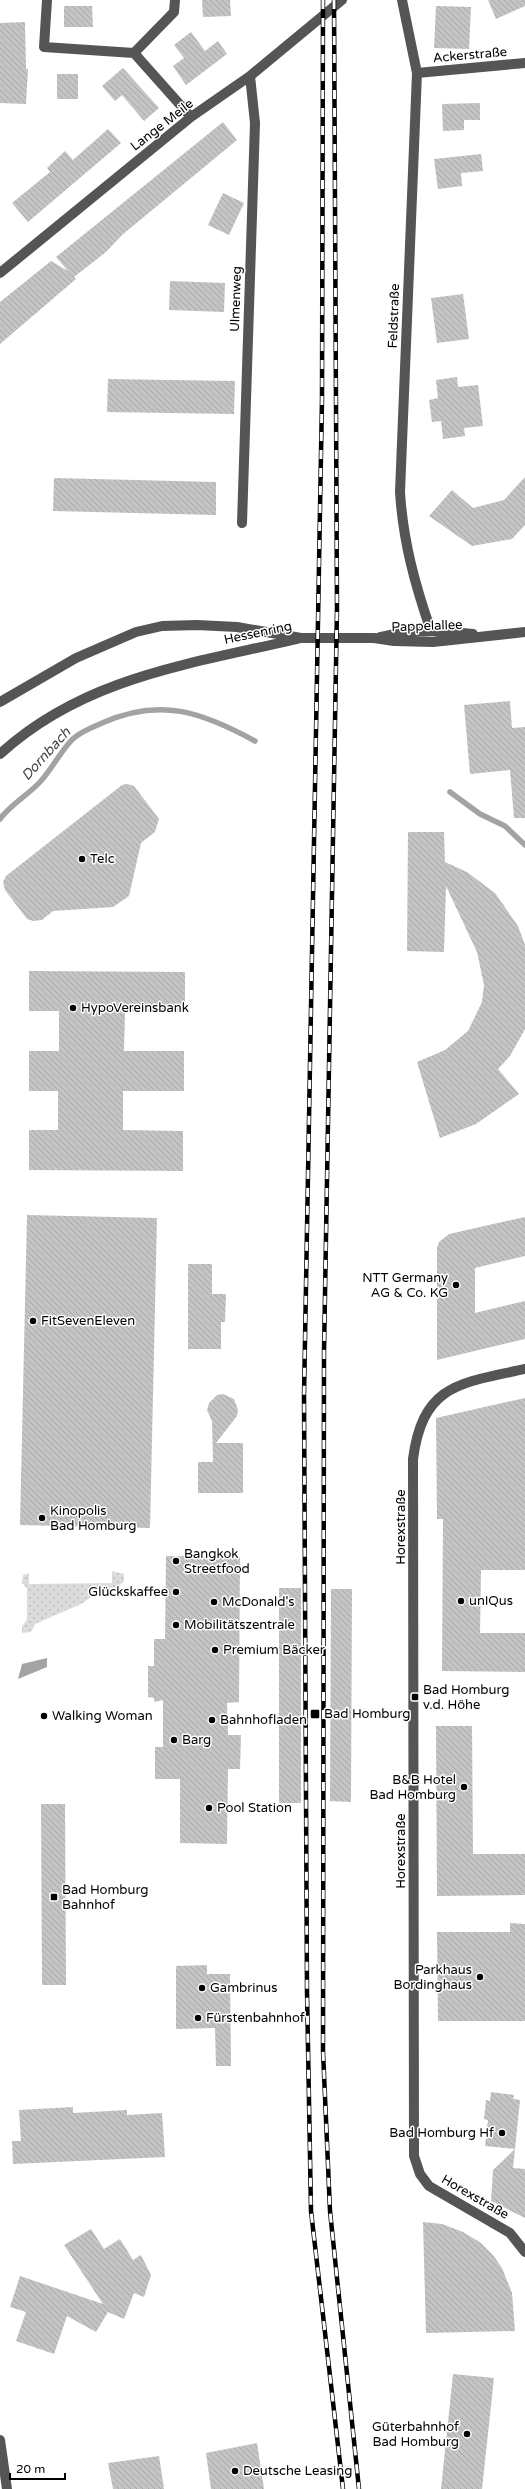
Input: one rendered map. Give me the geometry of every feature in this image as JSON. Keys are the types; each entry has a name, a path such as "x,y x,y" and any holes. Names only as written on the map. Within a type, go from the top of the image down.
{"street":[{"path":"47,0 44,47 134,53 191,117"},
{"path":"134,53 174,12 175,0"},
{"name":"Lange Meile","path":"0,273 191,117 250,76 342,0"},
{"name":"Feldstraße","path":"402,0 417,73 400,492 401,515 413,580 431,631"},
{"name":"Ackerstraße","path":"417,73 525,63"},
{"name":"Ulmenweg","path":"242,523 255,123 250,76"},
{"name":"Hessenring","path":"0,702 76,658 136,632 162,626 197,625 237,627 301,638"},
{"name":"Pappelallee","path":"301,638 374,638 395,634 431,631 480,636"},
{"name":"Pappelallee","path":"374,638 394,642 433,642 525,632"},
{"name":"Hessenring","path":"0,754 30,729 93,694 165,668 301,638"},
{"name":"Horexstraße","path":"525,1369 453,1387 437,1399 423,1418 417,1434 413,1473 414,2156 420,2174 429,2186 510,2233 525,2252"},
{"path":"0,2440 7,2489"}],"shaded area":[{"path":"112,1571 124,1574 124,1582 116,1587 103,1589 81,1604 35,1624 31,1632 22,1633 22,1627 27,1619 27,1588 22,1583 23,1575 29,1573 29,1584 112,1583"},
{"path":"47,1658 47,1667 18,1679 22,1664"}],"building":[{"path":"202,0 230,0 231,16 203,17"},
{"path":"488,0 525,0 525,6 496,19"},
{"path":"64,6 92,6 93,27 64,27"},
{"path":"436,6 471,7 469,49 434,48"},
{"path":"25,22 26,69 28,69 26,104 0,103 0,23"},
{"path":"191,32 205,51 218,41 227,54 186,85 173,66 184,58 174,45"},
{"path":"123,68 159,108 144,121 122,95 115,101 102,86"},
{"path":"57,74 78,74 78,99 57,99"},
{"path":"480,103 480,120 464,120 464,130 443,131 442,104"},
{"path":"223,122 237,140 122,235 106,252 74,277 76,279 0,344 0,302 51,261 68,271 56,257"},
{"path":"108,129 121,143 28,222 12,203 50,172 47,168 65,151 73,160"},
{"path":"481,154 483,171 461,173 462,186 438,189 434,159"},
{"path":"223,193 244,203 229,235 208,225"},
{"path":"170,281 225,283 224,312 169,310"},
{"path":"463,294 469,339 437,343 431,298"},
{"path":"457,377 458,387 478,385 483,426 464,428 465,436 443,439 441,421 432,422 429,400 438,398 436,380"},
{"path":"108,379 235,381 234,414 107,412"},
{"path":"525,477 525,525 512,539 472,546 429,516 452,490 473,508 504,500"},
{"path":"54,478 216,482 216,515 53,511"},
{"path":"510,701 512,728 525,727 525,818 514,818 510,770 470,774 464,705"},
{"name":"Telc","path":"127,784 134,786 159,819 155,832 141,843 129,896 113,907 53,911 42,920 33,921 27,919 5,890 3,882 6,876 122,785"},
{"path":"408,832 444,832 445,862 467,872 495,893 518,926 525,945 525,1029 510,1056 498,1069 519,1094 476,1124 440,1138 417,1062 445,1050 468,1031 482,1002 484,985 477,952 446,886 444,952 407,951"},
{"path":"29,971 185,972 185,1012 125,1012 124,1051 184,1051 184,1091 123,1091 123,1130 183,1131 183,1171 29,1170 29,1130 58,1130 58,1091 29,1091 29,1051 59,1051 59,1011 29,1011"},
{"path":"27,1215 157,1218 150,1528 20,1525"},
{"name":"NTT Germany AG & Co. KG","path":"525,1217 525,1256 475,1268 475,1313 525,1301 525,1339 437,1360 437,1248 439,1242 449,1234"},
{"path":"188,1264 212,1264 212,1294 226,1294 225,1322 221,1322 221,1349 188,1349"},
{"path":"223,1394 234,1399 238,1410 237,1416 216,1443 243,1443 243,1493 198,1493 198,1462 213,1462 212,1421 207,1410 209,1403 217,1395"},
{"path":"525,1398 525,1570 481,1570 480,1633 525,1633 525,1672 442,1671 443,1519 437,1519 436,1418"},
{"path":"166,1556 240,1557 239,1702 227,1703 228,1735 241,1735 240,1769 228,1769 227,1844 180,1843 180,1779 155,1779 155,1747 163,1747 163,1700 154,1702 154,1698 148,1697 148,1666 154,1666 154,1639 165,1639"},
{"path":"279,1588 301,1588 301,1803 279,1803"},
{"path":"331,1589 352,1589 351,1802 330,1801"},
{"path":"436,1726 472,1726 473,1854 525,1854 525,1895 437,1896"},
{"path":"41,1804 65,1804 66,1985 42,1985"},
{"name":"Parkhaus Bordinghaus","path":"510,1923 525,1924 525,2021 438,2021 437,1932 510,1932"},
{"name":"Fürstenbahnhof","path":"207,1965 207,1974 230,1974 231,2066 216,2066 215,2028 176,2029 176,1966"},
{"name":"Bad Homburg Hf","path":"491,2092 514,2095 513,2099 520,2100 515,2149 485,2146 488,2120 484,2119 486,2100 490,2101"},
{"path":"73,2107 73,2113 127,2110 127,2115 162,2113 165,2157 13,2164 12,2141 21,2141 19,2110"},
{"path":"515,2149 513,2168 525,2169 525,2218 491,2201 493,2170"},
{"path":"423,2222 442,2224 463,2232 481,2243 493,2255 502,2268 512,2293 515,2331 426,2333"},
{"path":"91,2229 104,2249 120,2239 133,2260 141,2255 151,2275 144,2297 134,2293 124,2319 108,2312 96,2332 67,2316 54,2354 16,2341 26,2312 10,2307 20,2276 103,2304 64,2245"},
{"name":"Güterbahnhof Bad Homburg","path":"453,2374 494,2378 482,2489 441,2489"},
{"name":"Deutsche Leasing","path":"257,2443 264,2489 211,2489 206,2453"},
{"path":"159,2456 164,2489 113,2489 108,2463"}],"waterway":[{"name":"Dornbach","path":"0,819 9,809 40,782 72,739 89,729 123,715 143,711 180,711 217,722 255,741"},
{"name":"Dornbach","path":"450,792 480,814 505,826 525,845"}],"railway":[{"path":"323,0 322,399 304,1396 307,1991 311,2211 343,2489"},
{"path":"334,0 337,608 324,1352 323,2051 330,2211 359,2489"}],"place":[{"name":"Telc","path":"82,859"},
{"name":"HypoVereinsbank","path":"73,1008"},
{"name":"NTT Germany AG & Co. KG","path":"456,1285"},
{"name":"FitSevenEleven","path":"33,1321"},
{"name":"Kinopolis Bad Homburg","path":"42,1518"},
{"name":"Bangkok Streetfood","path":"176,1561"},
{"name":"Glückskaffee","path":"176,1592"},
{"name":"unIQus","path":"461,1601"},
{"name":"McDonald's","path":"214,1602"},
{"name":"Mobilitätszentrale","path":"176,1625"},
{"name":"Premium Bäcker","path":"215,1650"},
{"name":"Bad Homburg v.d. Höhe","path":"415,1697"},
{"name":"Bad Homburg","path":"315,1714"},
{"name":"Walking Woman","path":"44,1716"},
{"name":"Bahnhofladen","path":"212,1720"},
{"name":"Barg","path":"174,1740"},
{"name":"B&B Hotel Bad Homburg","path":"464,1787"},
{"name":"Pool Station","path":"209,1808"},
{"name":"Bad Homburg Bahnhof","path":"54,1897"},
{"name":"Parkhaus Bordinghaus","path":"480,1977"},
{"name":"Gambrinus","path":"202,1988"},
{"name":"Fürstenbahnhof","path":"198,2018"},
{"name":"Bad Homburg Hf","path":"502,2133"},
{"name":"Güterbahnhof Bad Homburg","path":"467,2434"},
{"name":"Deutsche Leasing","path":"235,2471"}]}
